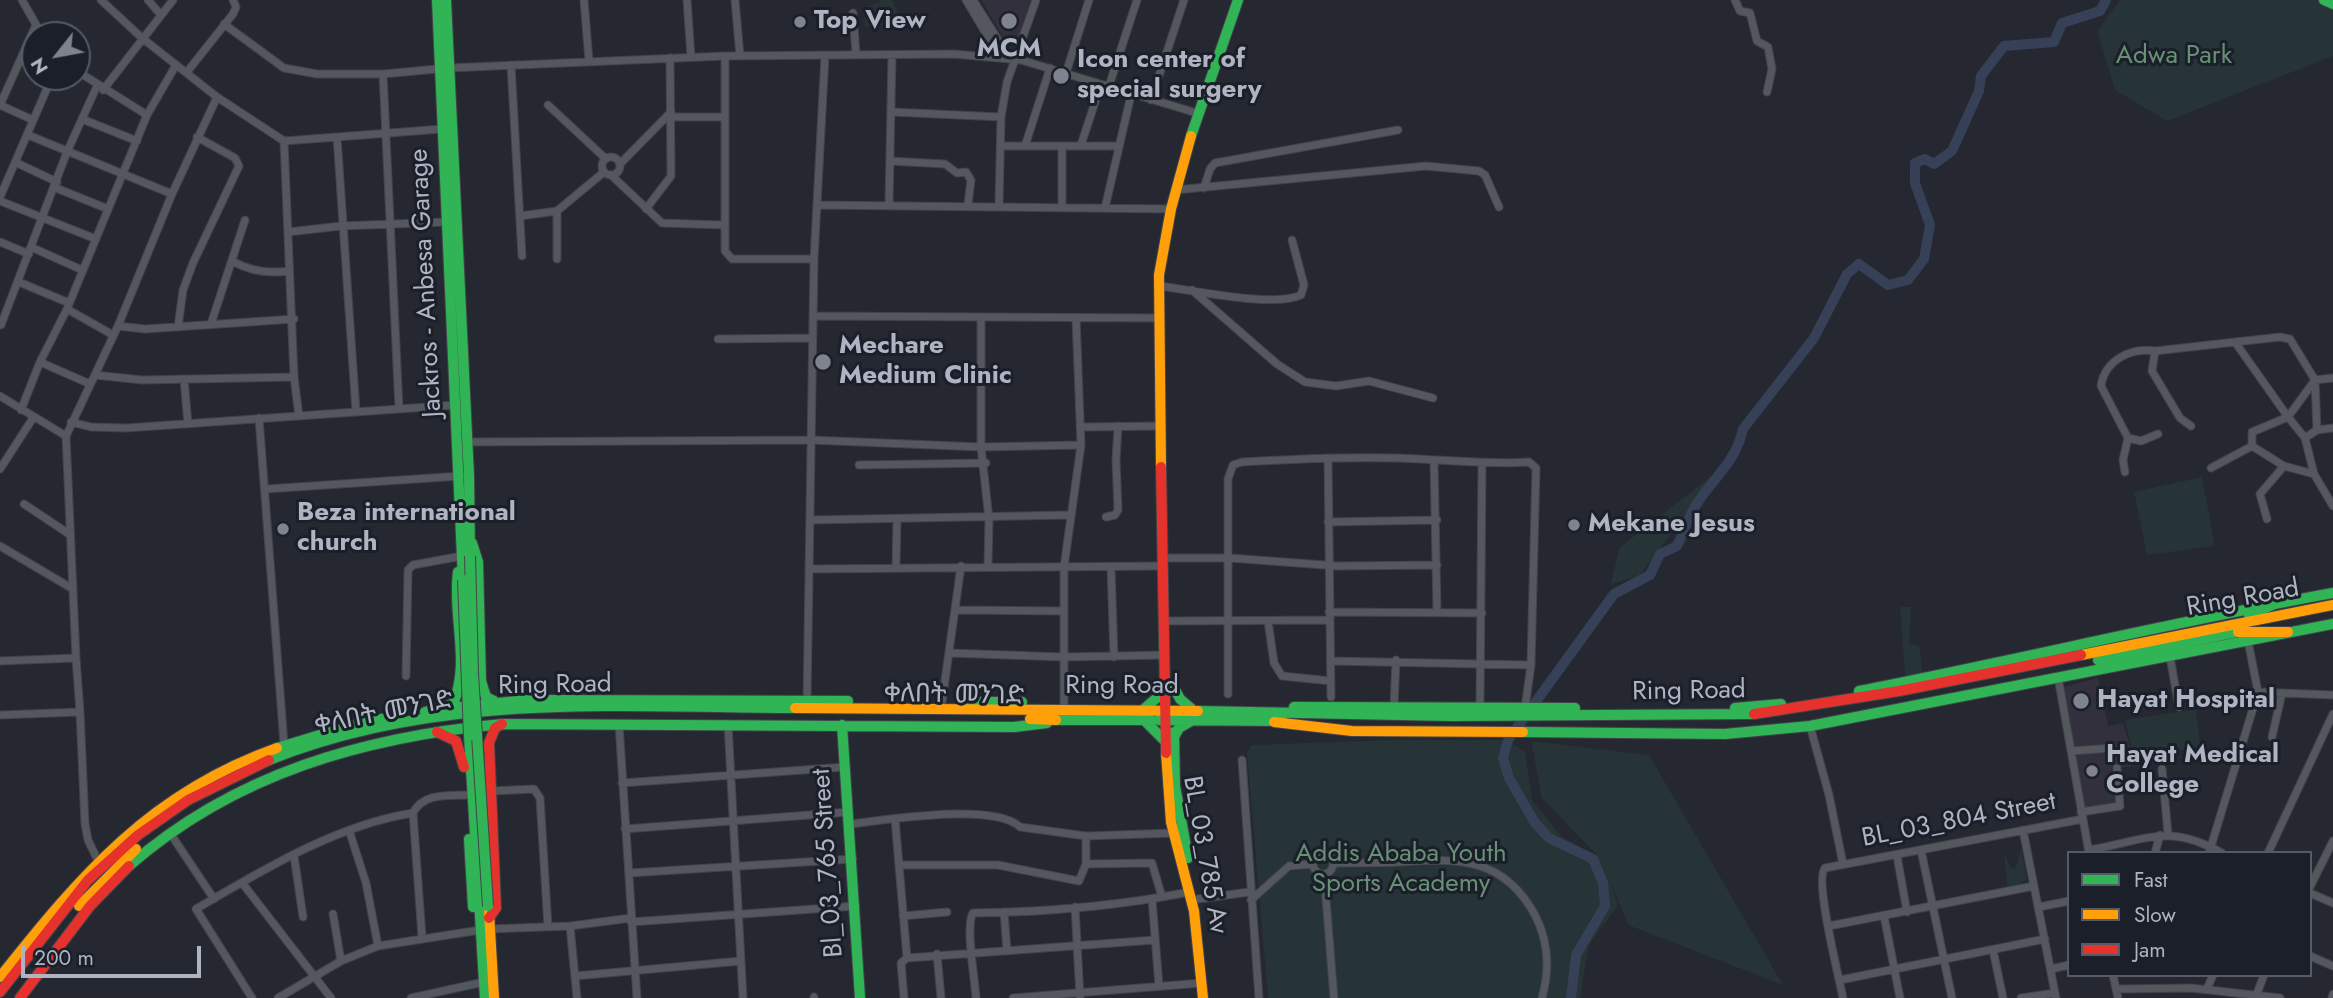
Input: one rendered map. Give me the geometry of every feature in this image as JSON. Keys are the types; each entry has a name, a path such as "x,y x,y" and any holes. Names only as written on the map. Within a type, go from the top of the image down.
{"main road":[{"name":"Jackros - Anbesa Garage","path":"437,0 444,69 442,129 446,222 456,317 456,405 465,476 465,558"},
{"path":"446,0 444,69 456,317 467,442 465,476 470,539 478,562 481,681 486,697 494,701"},
{"path":"1165,562 1165,655 1169,687 1193,715 1169,738 1144,715 1169,687 1169,621 1159,466 1162,457 1160,286 1175,190 1238,0"},
{"path":"2324,0 2333,4"},
{"path":"470,539 463,580 465,691 494,998"},
{"path":"423,712 453,704 457,697 460,677 456,576 465,558"},
{"path":"465,558 485,918 485,998"},
{"name":"Ring Road","path":"1271,716 1506,727 1548,708 1695,709 1808,701 2062,651 2182,621 2333,593"},
{"path":"2225,625 2275,604"},
{"name":"Ring Road","path":"1525,717 1699,726 1755,723 1901,700 2238,632 2333,605"},
{"name":"Ring Road","path":"1167,716 1688,717 1777,712 1911,689 2225,625 2333,612"},
{"name":"Ring Road","path":"1525,717 1725,734 1810,726 2333,624"},
{"path":"2238,632 2288,632"},
{"name":"BL_03_785 Av","path":"1169,687 1167,716 1174,833 1194,895 1203,998"},
{"path":"0,992 131,831 182,795 228,769 284,744 343,726 494,701 1031,703 1054,715"},
{"path":"1271,716 1286,707 1316,705 1480,707 1525,717"},
{"name":"Ring Road","path":"1054,715 1064,709 1144,715"},
{"path":"20,998 103,892 170,833 240,790 299,765 357,747 437,732 502,724 1030,727 1054,715"},
{"name":"ቀለበት መንገድ","path":"7,998 74,912 102,867 190,809 250,776 335,744 463,721 571,716 1167,716"},
{"path":"485,918 496,908 489,743 495,728 502,724"},
{"name":"Bl_03_765 Street","path":"842,725 853,859 860,998"},
{"path":"437,732 452,736 460,746 466,794 472,905 485,918"},
{"name":"BL_03_785 Av","path":"1169,738 1179,815 1210,998"},
{"path":"0,977 64,897 102,867"}],"street":[{"path":"22,0 33,21"},
{"path":"101,0 142,38 216,97 284,141 442,129"},
{"path":"148,0 161,15"},
{"path":"0,326 82,119 100,88 173,0"},
{"path":"187,72 235,11 233,0"},
{"path":"584,0 589,61"},
{"path":"687,0 691,57"},
{"path":"736,0 740,56"},
{"path":"966,0 1000,57"},
{"path":"973,0 1011,57"},
{"path":"999,205 1001,117 1011,57 1036,0"},
{"path":"1066,73 1089,0"},
{"path":"1082,145 1137,0"},
{"path":"1151,100 1184,0"},
{"path":"1735,0 1740,11 1750,13 1758,41 1768,47 1772,69 1768,92"},
{"path":"853,13 856,54"},
{"path":"225,24 294,72 383,74 511,65 725,56 856,54 1011,57 1200,114"},
{"path":"889,204 892,55"},
{"path":"725,56 725,251 732,259 814,259"},
{"path":"807,701 814,259 825,56"},
{"path":"646,209 671,176 670,58"},
{"path":"21,60 0,105 33,120"},
{"path":"21,410 40,362 68,306 147,115 176,65"},
{"path":"511,65 522,256"},
{"path":"1025,146 1049,68"},
{"path":"383,74 399,408"},
{"path":"91,81 147,115"},
{"path":"46,91 0,199 42,219 96,239"},
{"path":"1105,208 1131,95"},
{"path":"102,867 88,840 85,824 66,436 118,326 172,194 216,97"},
{"path":"548,104 606,159"},
{"path":"891,112 1001,117"},
{"path":"520,216 557,211 608,174 619,171 620,164 672,115 725,117"},
{"path":"82,119 137,141"},
{"path":"1204,188 1210,169 1215,163 1398,130"},
{"path":"28,135 172,194"},
{"path":"177,327 183,290 193,263 239,166 235,158 197,137"},
{"path":"337,137 341,226 356,411"},
{"path":"284,141 294,377 299,416"},
{"path":"1000,146 1118,146"},
{"path":"1062,146 1062,206"},
{"path":"620,164 612,157 606,159 602,165 608,174 658,221 668,225 724,225"},
{"path":"890,161 945,164 957,173 966,172 971,180 968,204"},
{"path":"15,163 108,209"},
{"path":"1175,190 1426,166 1479,171 1485,175 1499,207"},
{"path":"818,205 968,204 1171,209"},
{"path":"557,211 557,259"},
{"path":"211,324 246,220"},
{"path":"288,232 341,226 446,222"},
{"path":"1160,286 1271,300 1301,295 1304,285 1292,240"},
{"path":"0,242 82,270"},
{"path":"232,261 245,268 275,273 289,271"},
{"path":"19,282 68,306 113,335"},
{"path":"1192,290 1277,364 1305,382 1336,386 1360,381 1376,382 1433,398"},
{"path":"813,316 1160,318"},
{"path":"1064,709 1064,567 1082,427 1076,318"},
{"path":"118,326 130,329 293,319"},
{"path":"981,319 982,447 986,463 989,519 988,565"},
{"path":"718,339 812,338"},
{"path":"2125,472 2123,460 2128,438 2104,395 2102,378 2125,353 2143,349 2155,351 2290,339 2315,380 2317,430"},
{"path":"2235,342 2305,438 2314,474 2333,506"},
{"path":"2155,351 2152,371 2180,418 2191,426"},
{"path":"40,362 90,384"},
{"path":"95,375 142,380 294,377"},
{"path":"2252,446 2252,432 2288,417 2315,380 2333,377"},
{"path":"184,379 188,424"},
{"path":"0,396 66,436"},
{"path":"71,422 116,428 456,405"},
{"path":"0,468 33,418"},
{"path":"259,418 267,489 284,744"},
{"path":"1106,517 1115,515 1118,510 1118,426"},
{"path":"1082,427 1162,426"},
{"path":"2305,438 2317,430 2333,428"},
{"path":"2128,438 2141,440 2158,434"},
{"path":"467,442 811,440 982,447 1081,445"},
{"path":"2252,446 2284,466 2314,474"},
{"path":"2211,468 2252,446"},
{"path":"1328,458 1327,564 1331,697"},
{"path":"1228,694 1229,469 1242,462 1328,458 1434,460 1482,464 1529,462 1536,468 1531,665 1525,717"},
{"path":"1434,460 1437,612"},
{"path":"859,465 986,463"},
{"path":"1480,707 1482,464"},
{"path":"2267,519 2260,494 2284,466"},
{"path":"267,489 465,476"},
{"path":"24,504 69,534"},
{"path":"810,520 989,519 1069,515"},
{"path":"896,567 897,520"},
{"path":"1328,522 1437,520"},
{"path":"0,546 73,589"},
{"path":"406,676 408,570 413,565 465,558"},
{"path":"809,569 988,565 1111,568 1230,558 1327,564 1437,565"},
{"path":"942,702 957,610 961,566"},
{"path":"1111,568 1114,657"},
{"path":"957,610 1063,611"},
{"path":"1169,621 1268,621 1329,616 1482,613"},
{"path":"1268,621 1274,663 1282,676 1331,681"},
{"path":"2093,851 2164,835 2190,838 2210,850 2258,692 2248,642"},
{"path":"949,653 1064,657 1165,655"},
{"path":"2170,657 2179,707"},
{"path":"0,661 76,658"},
{"path":"1331,661 1395,660 1531,665"},
{"path":"1394,706 1395,660"},
{"path":"2058,677 2089,851"},
{"path":"2258,692 2333,695"},
{"path":"2272,737 2283,693"},
{"path":"0,715 80,712"},
{"path":"2269,851 2333,714"},
{"path":"619,724 637,998"},
{"path":"728,724 743,998"},
{"path":"1810,726 1829,795 1843,864 1825,867 1821,876 1843,998"},
{"path":"2071,751 2112,748"},
{"path":"1242,760 1259,998"},
{"path":"622,783 845,767"},
{"name":"BL_03_804 Street","path":"1843,864 1897,856 2022,830 2120,806 2117,768"},
{"path":"2156,851 2164,835 2162,769"},
{"path":"491,791 534,789 540,798 548,927"},
{"path":"422,937 413,813 417,805 426,798 466,794"},
{"path":"625,829 849,811"},
{"path":"252,998 195,911 294,856 366,822 413,813"},
{"path":"850,824 988,814 1020,827 1086,836 1174,833"},
{"path":"895,819 907,958"},
{"path":"349,830 366,883 378,946"},
{"path":"2021,998 2055,995 2022,830"},
{"path":"170,833 214,899"},
{"path":"900,865 998,865 1079,881 1086,864 1086,836"},
{"path":"2312,883 2333,841"},
{"path":"1921,850 1952,998"},
{"path":"976,998 971,915 1162,897 1250,896 1289,866 1313,864 1321,854 1327,855 1333,863"},
{"path":"294,856 303,917"},
{"path":"1897,856 1907,912"},
{"path":"1333,863 1440,858 1469,862 1498,874 1523,897 1543,934 1548,965 1542,998"},
{"path":"629,873 853,859"},
{"path":"1086,864 1152,863 1162,897"},
{"path":"1313,864 1317,872 1324,874 1330,871 1333,863"},
{"path":"1324,874 1334,998"},
{"path":"243,884 331,998"},
{"path":"1829,926 2034,886"},
{"path":"2312,893 2333,903"},
{"path":"1152,899 1159,986"},
{"path":"2039,907 2067,901"},
{"path":"278,998 341,961 378,946 422,937 485,918 548,927 856,906"},
{"path":"1075,907 1080,996"},
{"path":"903,916 947,912"},
{"path":"1004,912 1007,951"},
{"path":"333,914 341,961"},
{"path":"1884,916 1900,998"},
{"path":"570,926 576,998"},
{"path":"1840,980 2045,939"},
{"path":"904,998 901,963 907,958 1155,940"},
{"path":"1993,950 2003,998"},
{"path":"937,954 941,998"},
{"path":"2312,957 2333,966"},
{"path":"575,976 741,961"},
{"path":"2051,969 2067,965"},
{"path":"2207,989 2212,977"},
{"path":"2256,996 2263,977"},
{"path":"411,998 430,996 484,982"},
{"path":"1013,998 1080,996 1202,983"},
{"path":"2117,994 2207,989 2280,998"}],"shaded area":[{"name":"MCM","path":"981,0 1031,0 1017,42 1006,42"},
{"path":"2098,678 2108,726 2123,723 2136,766 2117,768 2120,806 2085,809 2063,692 2064,687"}],"green space":[{"path":"882,0 892,0 902,22 865,27 865,8"},
{"name":"Adwa Park","path":"2120,0 2333,0 2333,56 2167,121 2115,90 2097,31"},
{"path":"1719,470 1640,575 1611,584 1619,548"},
{"path":"2202,477 2215,546 2147,555 2134,492"},
{"path":"1900,607 1911,607 1909,643 1919,646 1923,674 1905,675"},
{"path":"2196,709 2200,747 2169,752 2170,761 2136,766 2125,720"},
{"name":"Addis Ababa Youth Sports Academy","path":"1391,740 1507,740 1525,752 1532,800 1562,837 1599,857 1542,798 1531,741 1649,755 1783,985 1628,925 1609,878 1618,905 1589,945 1580,998 1268,998 1247,753 1251,745"},
{"path":"2021,848 2027,879 2008,891 2004,852 2011,869 2016,867"}],"waterway":[{"path":"1571,998 1576,955 1605,906 1603,883 1593,859 1549,838 1535,823 1509,778 1503,758 1508,740 1614,594 1650,575 1660,554 1677,546 1696,505 1735,451 1743,429 1814,338 1847,274 1859,264 1888,285 1908,280 1924,259 1930,225 1915,183 1915,163 1925,159 1934,164 1952,151 1979,91 1981,76 2004,46 2054,42 2062,23 2100,11 2106,0"}],"traffic: fast":[{"path":"437,0 463,580"},
{"path":"446,0 469,476 470,556"},
{"path":"1191,136 1238,0"},
{"path":"2324,0 2333,4"},
{"path":"472,543 478,562 481,681 486,697 494,701"},
{"path":"470,556 473,674 488,906"},
{"path":"425,712 453,704 458,688 461,672 458,572"},
{"path":"463,580 469,736"},
{"path":"1859,691 2333,593"},
{"path":"2249,615 2275,604"},
{"path":"1523,732 1725,734 1810,726 2333,624"},
{"path":"2098,660 2242,631"},
{"path":"1172,684 1180,699 1193,710"},
{"path":"1144,709 1166,690"},
{"path":"448,708 528,700 848,701"},
{"path":"965,702 1022,702"},
{"path":"1735,708 1781,704"},
{"path":"269,760 333,738 397,723 463,713 595,706 795,708"},
{"path":"1294,707 1575,708"},
{"path":"1198,711 1452,716 1754,714"},
{"path":"277,748 353,725 397,716"},
{"path":"1056,720 1151,720"},
{"path":"1144,720 1164,740"},
{"path":"1158,720 1282,721"},
{"path":"1174,737 1179,728 1193,720"},
{"path":"129,866 170,834 213,806 257,784 352,750 451,730 502,724 1014,727 1047,723"},
{"path":"842,725 860,998"},
{"path":"1174,732 1175,786 1188,858"},
{"path":"469,736 485,998"},
{"path":"469,839 473,907"}],"traffic: slow":[{"path":"1161,467 1159,275 1171,209 1191,136"},
{"path":"2081,655 2333,605"},
{"path":"2238,632 2288,632"},
{"path":"795,708 1198,711"},
{"path":"1030,719 1056,720"},
{"path":"1274,722 1352,731 1523,732"},
{"path":"0,977 60,905 121,841 192,788 277,748"},
{"path":"1166,753 1171,822 1194,911 1203,998"},
{"path":"79,906 136,849"},
{"path":"489,912 494,998"}],"traffic: jam":[{"path":"1161,467 1166,753"},
{"path":"1754,714 1899,691 2081,655"},
{"path":"489,918 496,908 489,743 495,728 502,724"},
{"path":"437,732 456,741 464,767"},
{"path":"0,992 88,880 138,835 188,800 269,760"},
{"path":"20,998 90,906 129,866"}],"place":[{"name":"MCM","path":"1009,21"},
{"name":"Top View","path":"800,22"},
{"name":"Icon center of special surgery","path":"1061,76"},
{"name":"Mechare Medium Clinic","path":"823,362"},
{"name":"Mekane Jesus","path":"1574,525"},
{"name":"Beza international church","path":"283,529"},
{"name":"Hayat Hospital","path":"2081,701"},
{"name":"Hayat Medical College","path":"2092,771"}]}
